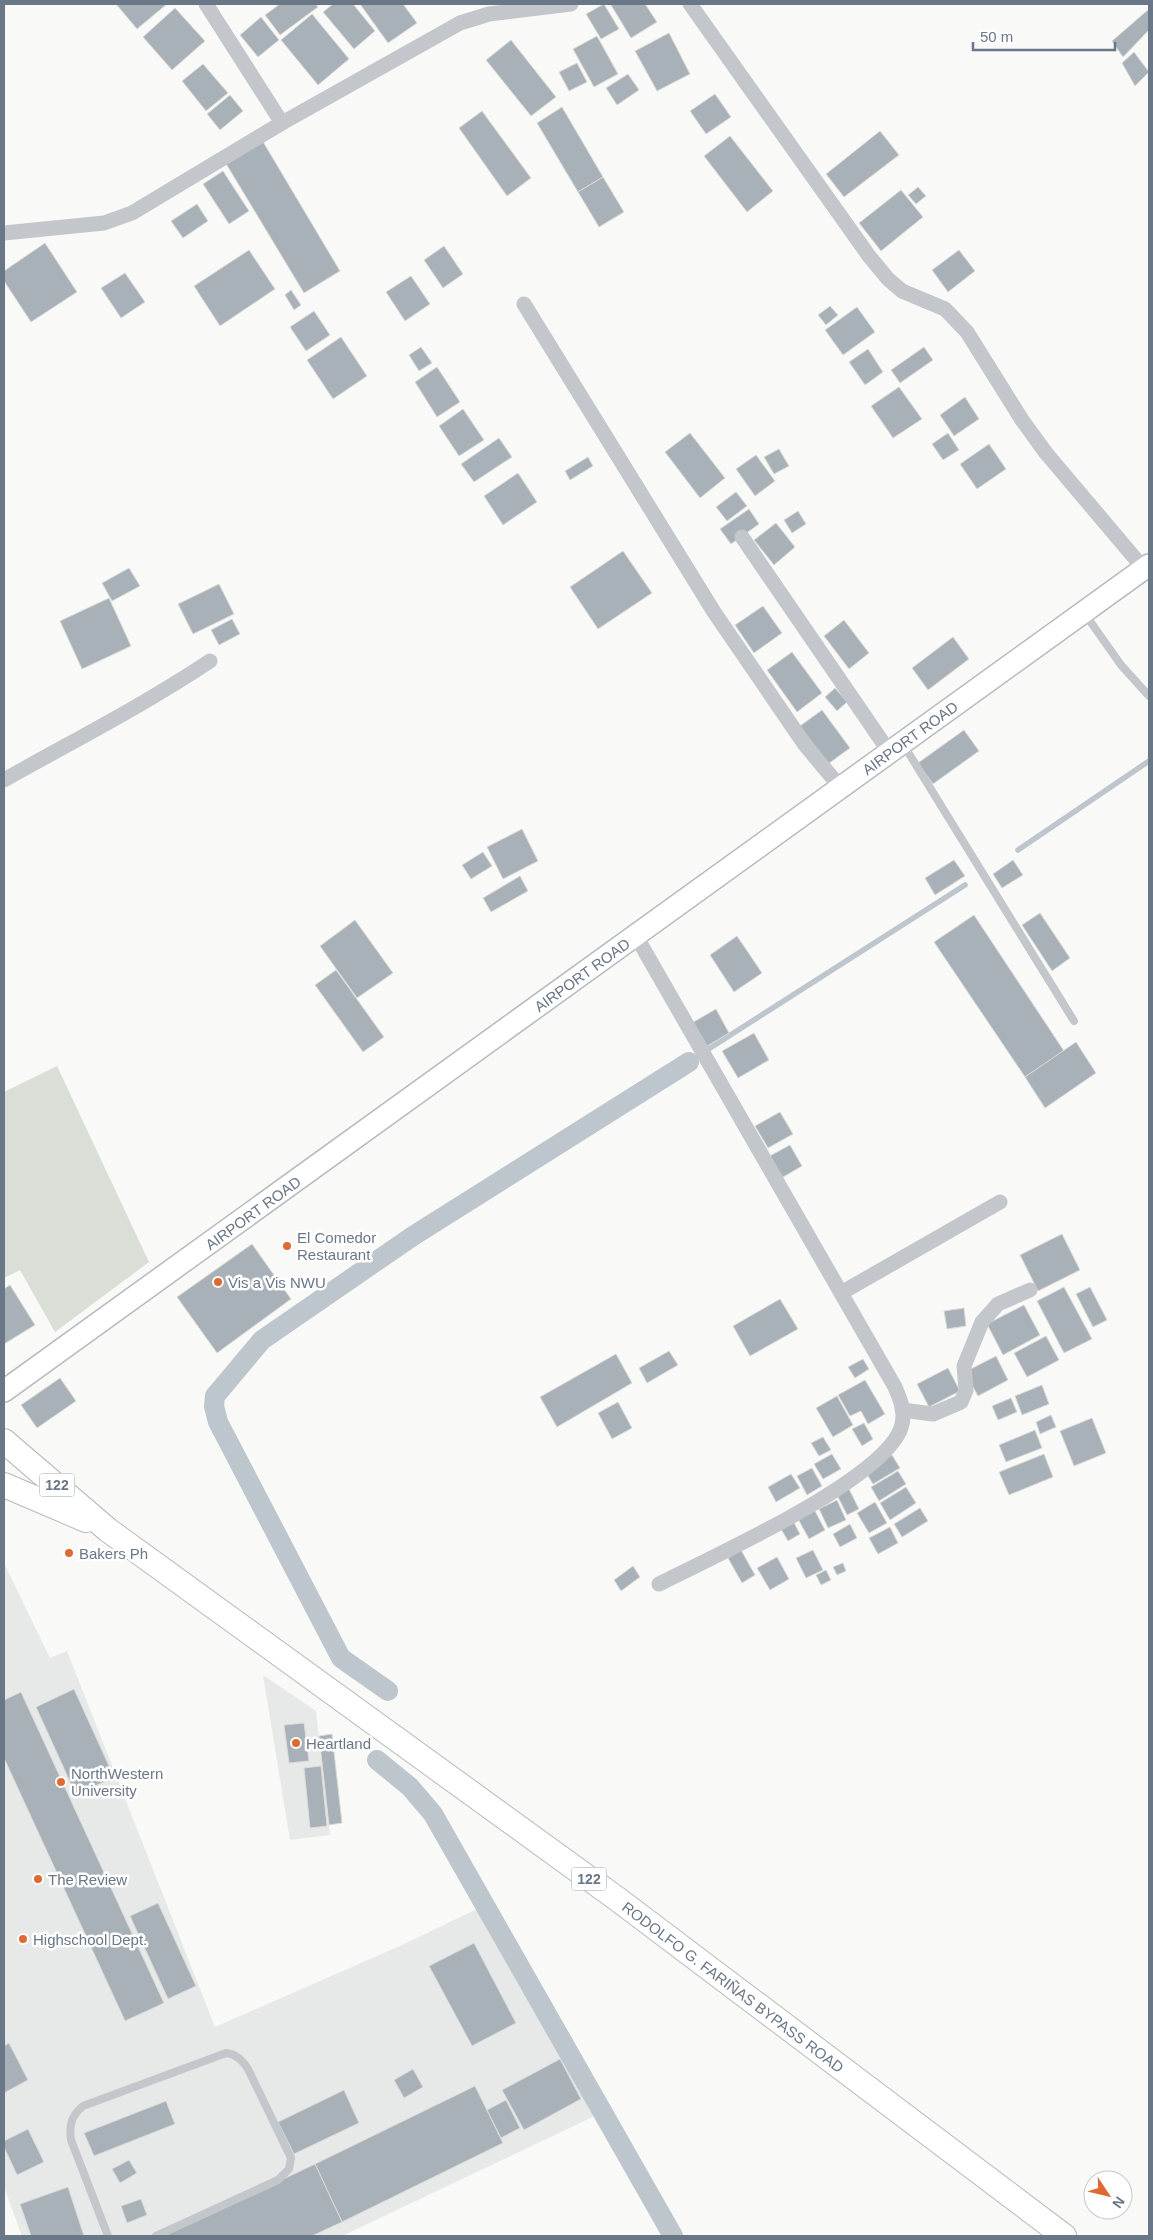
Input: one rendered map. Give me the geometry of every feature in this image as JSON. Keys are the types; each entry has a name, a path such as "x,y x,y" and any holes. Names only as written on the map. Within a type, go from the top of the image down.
{"main road":[{"name":"AIRPORT ROAD","path":"7,1391 1146,567"},
{"name":"RODOLFO G. FARIÑAS BYPASS ROAD","path":"4,1441 108,1530 608,1893 1064,2236"},
{"name":"RODOLFO G. FARIÑAS BYPASS ROAD","path":"4,1485 108,1530"}],"street":[{"path":"206,4 282,123"},
{"path":"4,233 65,229 104,223 132,213 282,123 460,23 489,14 571,4"},
{"path":"690,4 869,256 888,279 902,291 945,309 956,319 967,332 1022,420 1046,453 1146,567"},
{"path":"524,304 714,612 805,744 841,788"},
{"path":"742,537 896,748"},
{"path":"4,780 126,711 162,693 210,661"},
{"path":"636,936 895,1387 902,1410 900,1429 891,1443 877,1458 834,1492 659,1584"},
{"path":"841,1293 1000,1202"},
{"path":"902,1410 933,1414 961,1402 966,1390 964,1366 982,1322 998,1304 1030,1290"}],"lane":[{"path":"1084,612 1121,665 1149,696"},
{"path":"896,748 1074,1021"},
{"path":"108,2236 71,2140 69,2130 75,2113 82,2106 92,2102 226,2052 232,2054 243,2061 292,2158 289,2169 278,2180 156,2236"}],"shaded area":[{"path":"57,1066 149,1262 55,1332 20,1270 4,1278 4,1092"},
{"name":"NorthWestern University","path":"4,1563 50,1658 67,1651 215,2027 402,1945 483,1906 601,2113 342,2236 22,2236 4,2187"},
{"path":"263,1675 316,1711 330,1835 290,1840"}],"building":[{"path":"116,4 167,4 137,29"},
{"path":"280,4 316,4 318,7 280,35 265,15"},
{"path":"333,4 353,4 375,31 354,49 323,12"},
{"path":"360,4 403,4 417,23 388,43"},
{"path":"604,4 619,29 601,39 586,14"},
{"path":"612,4 645,4 657,22 631,38"},
{"path":"175,8 205,41 172,70 143,37"},
{"path":"1149,9 1149,30 1123,57 1112,41"},
{"path":"312,14 349,59 318,85 281,40"},
{"path":"261,17 279,40 258,57 240,35"},
{"path":"669,33 690,74 657,91 635,51"},
{"path":"597,36 618,74 594,87 573,49"},
{"path":"511,40 556,97 531,116 486,60"},
{"path":"1134,52 1149,72 1135,86 1122,63"},
{"path":"577,63 587,82 569,91 559,72"},
{"path":"203,64 228,93 206,111 182,81"},
{"path":"628,74 639,90 617,105 606,88"},
{"path":"715,94 731,117 706,134 690,111"},
{"path":"230,95 243,111 220,130 207,114"},
{"path":"562,107 603,177 578,192 537,123"},
{"path":"482,111 531,178 507,196 459,128"},
{"path":"880,131 899,155 844,197 826,174"},
{"path":"730,136 773,191 747,212 704,156"},
{"path":"262,140 340,271 304,293 225,162"},
{"path":"223,171 249,211 229,224 203,184"},
{"path":"603,177 624,212 599,227 578,192"},
{"path":"918,187 926,196 916,204 908,195"},
{"path":"901,190 923,217 881,251 859,223"},
{"path":"197,204 208,221 183,238 171,221"},
{"path":"45,243 77,292 31,322 4,281 4,271"},
{"path":"444,246 463,274 443,288 424,260"},
{"path":"249,250 275,289 220,326 194,286"},
{"path":"959,250 975,271 948,292 932,270"},
{"path":"125,273 145,302 121,318 101,288"},
{"path":"411,276 430,304 405,321 386,292"},
{"path":"291,290 301,305 294,310 285,295"},
{"path":"830,306 838,315 826,325 818,315"},
{"path":"857,307 875,332 843,355 825,330"},
{"path":"314,311 330,335 306,351 290,327"},
{"path":"341,337 367,376 333,399 307,360"},
{"path":"421,347 432,363 419,371 409,355"},
{"path":"924,347 933,360 900,383 891,370"},
{"path":"868,349 883,372 865,385 849,362"},
{"path":"437,367 460,402 437,417 415,382"},
{"path":"899,387 922,419 893,438 871,406"},
{"path":"965,397 979,419 954,436 940,415"},
{"path":"463,409 484,440 459,456 439,426"},
{"path":"690,433 725,478 700,498 665,452"},
{"path":"948,433 959,450 943,460 932,444"},
{"path":"499,438 512,457 474,482 461,464"},
{"path":"989,444 1006,469 977,489 960,464"},
{"path":"779,449 789,466 774,474 764,457"},
{"path":"756,455 775,481 755,496 736,469"},
{"path":"588,457 593,466 570,480 565,471"},
{"path":"518,473 537,502 503,525 484,496"},
{"path":"736,492 747,506 727,521 716,507"},
{"path":"749,509 759,524 731,544 720,529"},
{"path":"798,511 806,524 792,533 784,520"},
{"path":"776,523 795,547 774,565 754,540"},
{"path":"623,551 652,593 598,629 570,587"},
{"path":"129,568 140,586 112,601 102,583"},
{"path":"219,584 234,614 193,634 178,604"},
{"path":"109,598 131,646 82,669 60,621"},
{"path":"763,606 782,633 754,653 735,625"},
{"path":"232,619 240,634 219,645 211,630"},
{"path":"844,620 869,653 849,669 824,636"},
{"path":"953,637 969,659 928,690 912,668"},
{"path":"792,652 822,693 797,712 767,670"},
{"path":"835,688 847,702 837,711 825,697"},
{"path":"822,710 850,748 828,764 800,726"},
{"path":"964,730 979,751 933,784 918,763"},
{"path":"522,829 538,861 503,879 487,847"},
{"path":"483,852 492,866 471,879 462,865"},
{"path":"954,860 965,876 935,895 925,878"},
{"path":"1013,860 1023,875 1002,888 993,874"},
{"path":"520,876 528,891 491,912 483,898"},
{"path":"1040,913 1070,958 1052,971 1022,925"},
{"path":"974,915 1064,1051 1025,1077 934,942"},
{"path":"355,920 393,973 357,998 320,946"},
{"path":"737,936 762,973 734,992 710,955"},
{"path":"336,970 384,1037 363,1052 315,985"},
{"path":"716,1009 729,1033 704,1048 690,1024"},
{"path":"754,1033 769,1060 738,1078 722,1051"},
{"path":"1076,1042 1096,1073 1045,1108 1025,1077"},
{"path":"780,1112 793,1134 768,1148 755,1126"},
{"path":"790,1145 802,1166 778,1180 766,1158"},
{"path":"1062,1234 1080,1270 1038,1291 1020,1255"},
{"path":"252,1244 291,1299 217,1353 177,1297"},
{"path":"10,1285 35,1325 4,1344 4,1289"},
{"path":"1064,1287 1092,1339 1064,1353 1037,1301"},
{"path":"1090,1287 1107,1320 1093,1327 1076,1294"},
{"path":"780,1299 798,1329 750,1356 733,1326"},
{"path":"1024,1305 1040,1335 1003,1355 987,1324"},
{"path":"964,1308 966,1326 947,1329 944,1311"},
{"path":"1046,1336 1059,1360 1027,1377 1014,1353"},
{"path":"669,1351 678,1365 647,1383 639,1368"},
{"path":"616,1354 632,1383 557,1427 540,1397"},
{"path":"996,1356 1008,1380 978,1396 965,1372"},
{"path":"863,1359 869,1369 855,1378 848,1367"},
{"path":"948,1368 960,1391 929,1407 917,1384"},
{"path":"60,1378 76,1401 37,1428 21,1405"},
{"path":"865,1380 885,1414 868,1424 861,1411 850,1416 838,1395"},
{"path":"1042,1385 1049,1404 1022,1415 1015,1396"},
{"path":"837,1396 853,1425 833,1437 816,1408"},
{"path":"1011,1398 1017,1412 998,1420 992,1406"},
{"path":"618,1402 632,1428 612,1439 598,1413"},
{"path":"1051,1415 1056,1427 1040,1434 1036,1422"},
{"path":"1092,1418 1106,1453 1074,1466 1060,1431"},
{"path":"864,1423 873,1439 862,1446 852,1429"},
{"path":"1035,1430 1042,1448 1006,1462 999,1445"},
{"path":"823,1437 831,1450 819,1456 811,1443"},
{"path":"832,1454 841,1469 823,1479 814,1464"},
{"path":"1044,1454 1053,1477 1009,1495 999,1472"},
{"path":"892,1455 900,1468 873,1484 865,1471"},
{"path":"812,1468 822,1486 807,1495 797,1476"},
{"path":"898,1471 906,1484 879,1501 871,1487"},
{"path":"791,1474 800,1488 776,1502 768,1487"},
{"path":"906,1487 916,1503 890,1520 880,1503"},
{"path":"849,1489 859,1509 847,1515 837,1495"},
{"path":"837,1500 846,1520 828,1528 819,1509"},
{"path":"875,1502 887,1523 869,1533 857,1513"},
{"path":"813,1507 825,1530 809,1539 797,1517"},
{"path":"920,1508 928,1521 902,1537 894,1524"},
{"path":"791,1517 800,1534 788,1541 778,1524"},
{"path":"850,1524 857,1538 840,1547 833,1534"},
{"path":"890,1527 898,1543 878,1554 869,1538"},
{"path":"741,1550 755,1575 742,1583 728,1558"},
{"path":"813,1550 823,1570 806,1578 796,1558"},
{"path":"777,1557 789,1579 770,1590 757,1568"},
{"path":"843,1563 846,1571 837,1575 833,1567"},
{"path":"633,1566 640,1577 621,1591 614,1580"},
{"path":"826,1570 831,1580 821,1585 816,1575"},
{"path":"74,1689 114,1777 76,1795 36,1707"},
{"path":"21,1692 164,2003 125,2021 4,1758 4,1700"},
{"name":"Heartland","path":"304,1723 309,1761 289,1763 284,1725"},
{"path":"332,1734 342,1823 329,1825 319,1736"},
{"path":"321,1766 327,1826 310,1828 304,1768"},
{"path":"158,1903 196,1986 168,1999 130,1916"},
{"path":"474,1943 516,2023 472,2046 429,1966"},
{"path":"9,2043 28,2080 4,2093 4,2046"},
{"path":"560,2059 581,2099 524,2130 502,2090"},
{"path":"413,2069 423,2087 404,2098 394,2080"},
{"path":"475,2086 503,2143 342,2222 315,2164"},
{"path":"344,2090 359,2123 294,2154 278,2122"},
{"path":"506,2100 520,2128 501,2138 487,2110"},
{"path":"166,2101 175,2124 94,2156 84,2133"},
{"path":"28,2129 44,2162 17,2175 4,2147 4,2141"},
{"path":"129,2160 137,2173 120,2183 112,2169"},
{"path":"315,2164 342,2222 312,2236 164,2236"},
{"path":"68,2187 84,2236 31,2236 20,2204"},
{"path":"141,2199 147,2215 127,2223 121,2206"}],"waterway":[{"path":"1018,850 1149,761"},
{"path":"707,1050 965,885"},
{"path":"388,1691 341,1658 218,1422 214,1406 215,1396 262,1340 413,1236 689,1062"},
{"path":"377,1760 410,1787 433,1814 673,2236"}],"place":[{"name":"El Comedor Restaurant","path":"287,1246"},
{"name":"Vis a Vis NWU","path":"218,1282"},
{"name":"Bakers Ph","path":"69,1553"},
{"name":"Heartland","path":"296,1743"},
{"name":"NorthWestern University","path":"61,1782"},
{"name":"The Review","path":"38,1879"},
{"name":"Highschool Dept.","path":"23,1939"}]}
